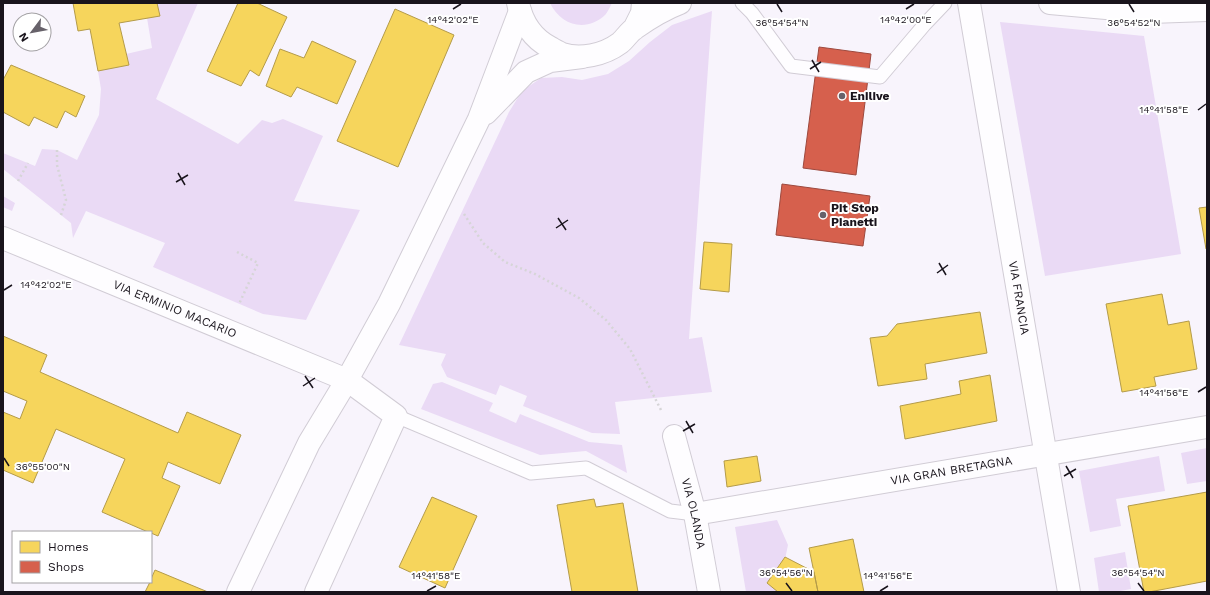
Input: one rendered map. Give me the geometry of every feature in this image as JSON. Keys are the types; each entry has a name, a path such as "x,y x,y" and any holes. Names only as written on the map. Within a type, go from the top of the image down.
{"street":[{"path":"634,29 642,13 643,3"},
{"path":"479,119 526,72 550,61 602,53 620,43 634,29 671,6 680,3"},
{"name":"VIA FRANCIA","path":"969,3 1069,592"},
{"path":"1050,3 1151,12 1207,10"},
{"path":"519,7 529,30 544,44 562,54 583,57"},
{"path":"238,592 309,443 347,380 389,304 479,119 519,7"},
{"name":"VIA ERMINIO MACARIO","path":"3,238 347,380 396,416"},
{"path":"316,592 396,416"},
{"name":"VIA GRAN BRETAGNA","path":"695,514 1207,427"},
{"name":"VIA OLANDA","path":"674,436 695,514 709,592"}],"lane":[{"path":"742,3 752,13 791,66 880,77 945,3"},
{"path":"396,416 531,473 586,468 670,511 695,514"}],"path":[{"path":"57,150 57,165 66,200 61,215"},
{"path":"18,181 28,163"},
{"path":"446,187 484,244 505,262 535,274 579,298 606,320 630,349 674,436"},
{"path":"237,252 258,263 239,304"}],"shaded area":[{"path":"157,3 198,3 156,99 238,144 262,120 272,123 283,119 323,136 294,201 360,210 306,320 263,314 153,267 165,243 86,211 73,238 71,223 3,169 3,153 35,166 42,149 57,150 77,160 99,115 101,89 98,71 128,65 126,54 152,48 147,18 160,16"},
{"path":"550,3 612,3 606,14 599,20 591,24 583,25 568,22 555,11"},
{"path":"712,11 689,339 702,337 712,392 615,402 620,434 592,433 523,406 527,396 500,385 496,395 447,377 441,365 446,354 399,345 509,112 522,91 541,78 562,77 582,80 608,74 629,61 672,25"},
{"path":"1000,22 1144,36 1181,254 1045,276"},
{"path":"3,196 15,203 12,211 3,207"},
{"path":"442,382 493,403 489,411 516,423 520,414 589,442 622,445 627,473 586,451 540,455 421,409 433,384"},
{"path":"1207,448 1207,481 1187,484 1181,453"},
{"path":"1159,456 1165,491 1116,499 1121,526 1090,532 1079,471"},
{"path":"777,520 788,545 778,592 746,592 735,527"},
{"path":"1125,552 1131,589 1115,592 1099,592 1094,558"}],"building: Homes":[{"path":"73,3 157,3 160,16 119,23 129,65 98,71 90,29 78,31"},
{"path":"238,3 257,3 287,17 259,76 250,70 241,86 207,71"},
{"path":"395,9 454,35 398,167 337,141"},
{"path":"312,41 356,61 337,104 297,87 291,97 266,86 280,49 304,58"},
{"path":"11,65 85,96 76,117 65,111 57,128 34,117 29,126 3,112 3,80"},
{"path":"1207,207 1207,249 1206,249 1199,208"},
{"path":"704,242 732,244 729,292 700,289"},
{"path":"1162,294 1168,325 1189,321 1197,369 1154,377 1156,386 1122,392 1106,304"},
{"path":"980,312 987,353 925,364 927,379 878,386 870,338 887,336 897,324"},
{"path":"3,336 47,355 40,372 178,433 187,412 241,435 220,484 168,462 162,478 180,486 158,536 152,533 152,531 146,531 102,512 125,459 56,429 33,483 3,470 3,412 20,419 27,401 3,391"},
{"path":"990,375 997,421 905,439 900,406 961,394 959,381"},
{"path":"757,456 761,481 727,487 724,461"},
{"path":"1207,492 1207,581 1144,592 1128,506"},
{"path":"432,497 477,516 445,588 399,567"},
{"path":"594,499 596,507 623,503 638,592 572,592 557,505"},
{"path":"853,539 864,592 818,592 809,548"},
{"path":"785,557 814,572 818,592 778,592 767,583"},
{"path":"155,570 208,592 145,592 150,583 152,583 152,577"}],"building: Shops":[{"path":"819,47 871,54 856,175 803,168"},
{"name":"Pit Stop Pianetti","path":"782,184 870,196 863,246 776,235"}],"place":[{"name":"Enilive","path":"842,96"},
{"name":"Pit Stop Pianetti","path":"823,215"}]}
